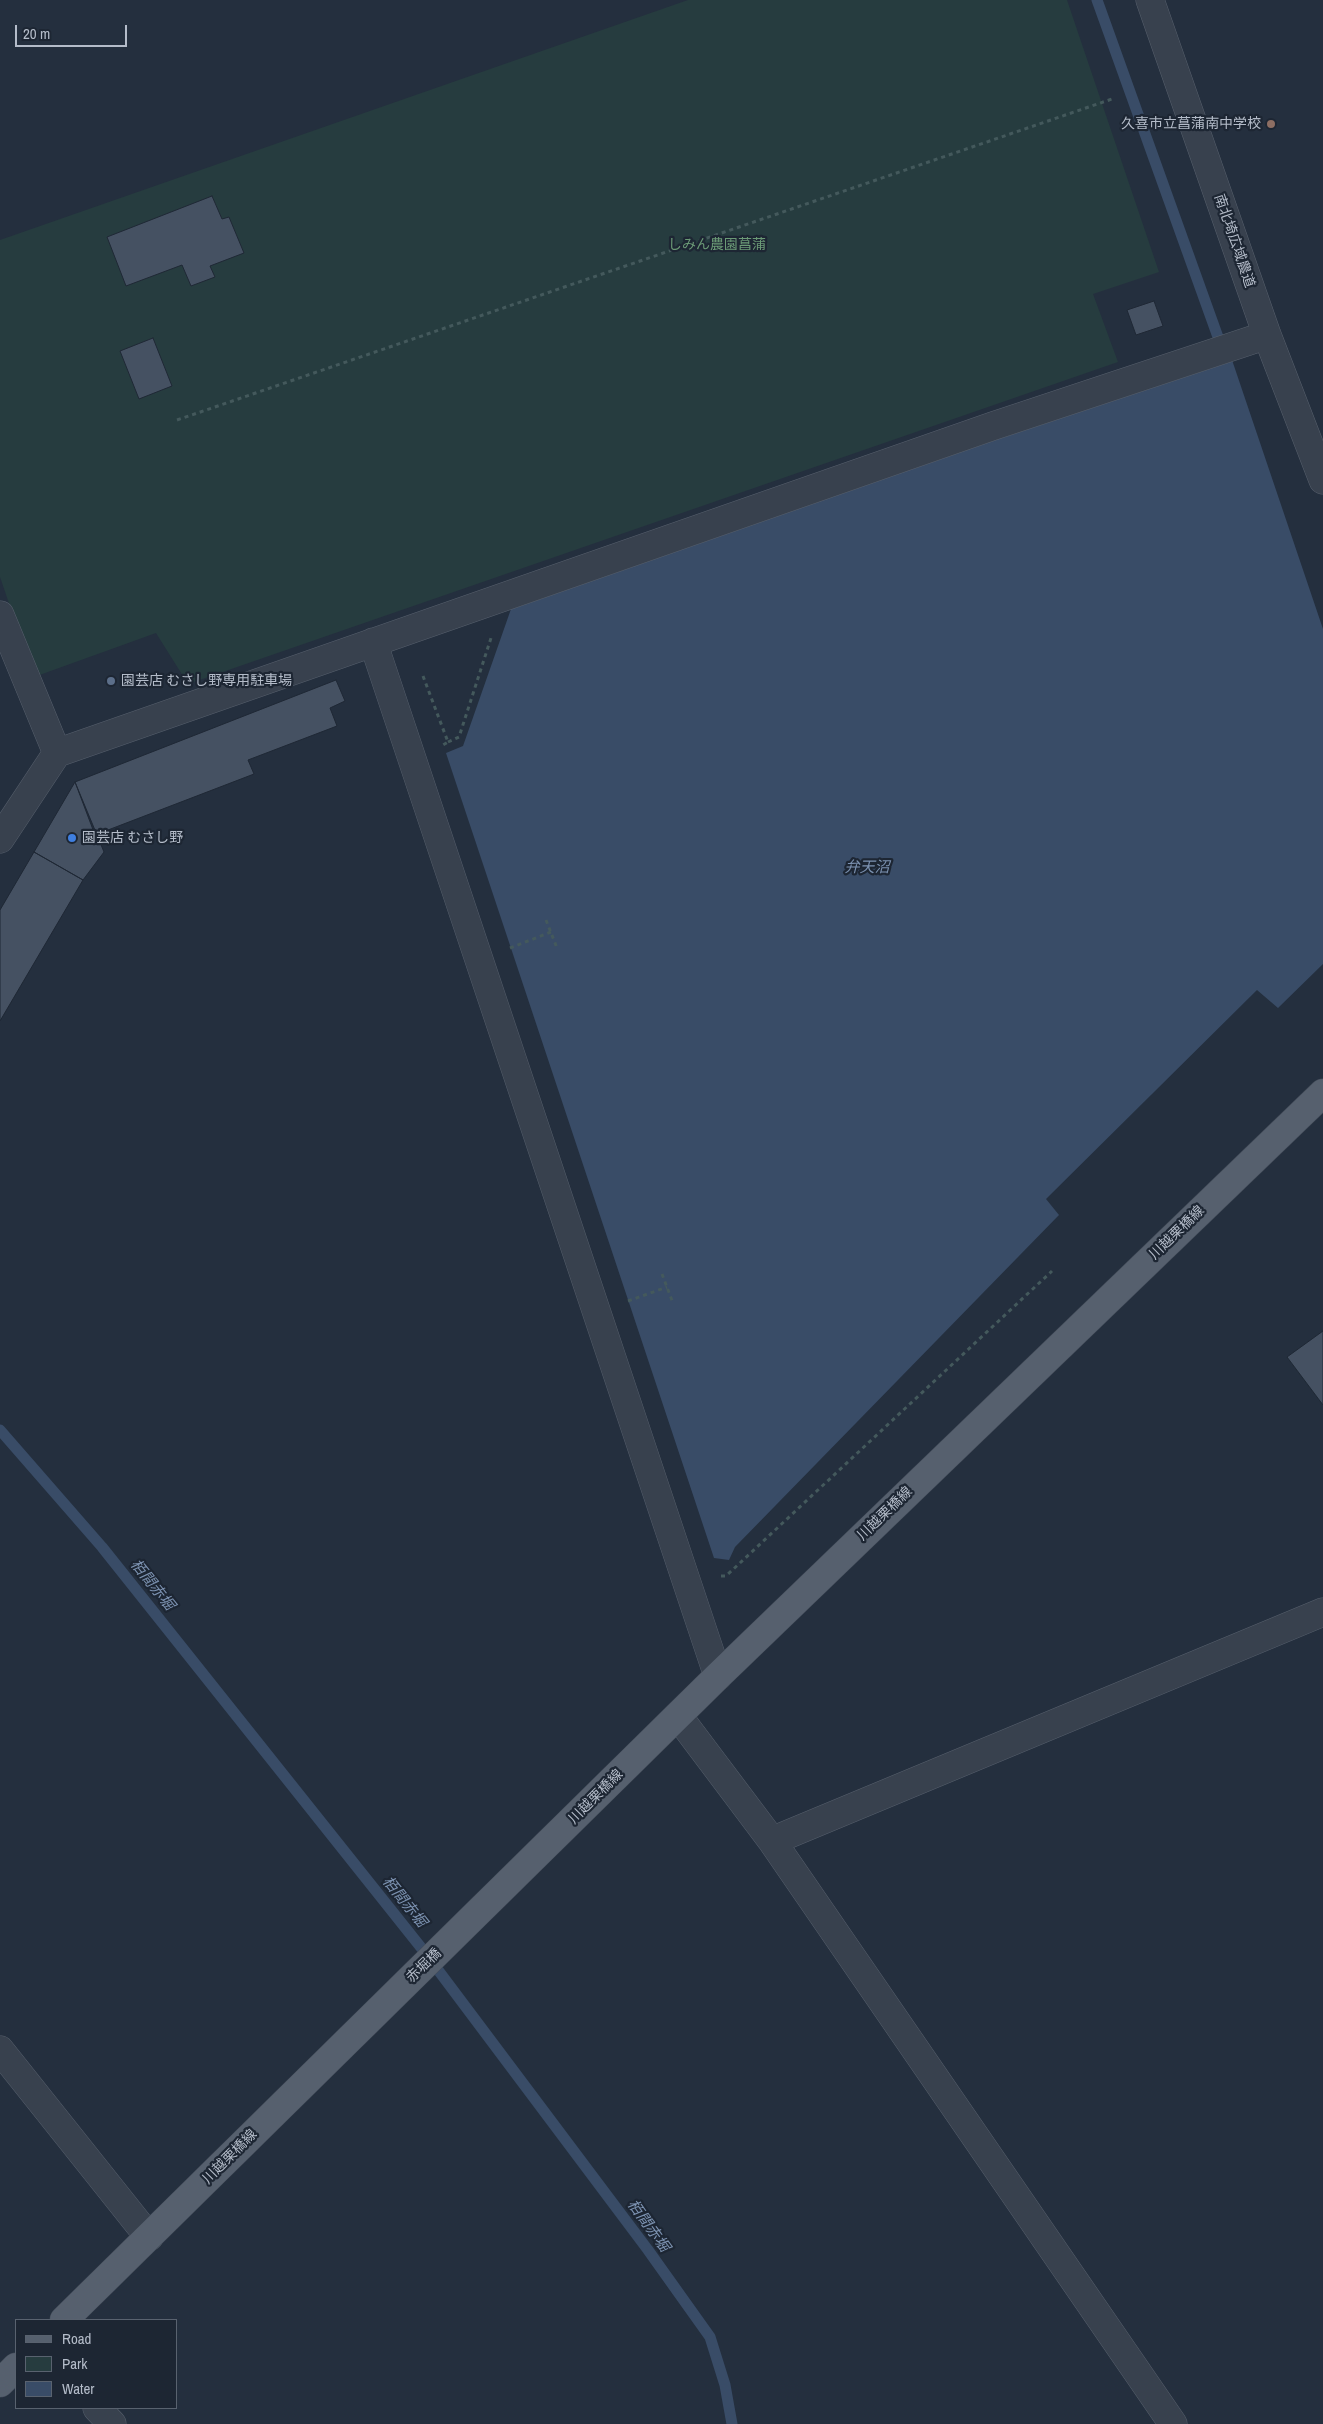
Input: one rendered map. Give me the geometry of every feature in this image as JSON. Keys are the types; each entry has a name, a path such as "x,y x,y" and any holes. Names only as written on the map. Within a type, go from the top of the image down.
{"main road":[{"name":"川越栗橋線","path":"452,1939 718,1676 1323,1093"},
{"name":"赤堀橋","path":"396,1992 452,1939"},
{"name":"川越栗橋線","path":"65,2319 396,1992"},
{"path":"0,2383 15,2368"}],"street":[{"name":"南北埼広域農道","path":"1150,0 1267,335 1323,480"},
{"path":"0,839 57,753 993,426 1267,335"},
{"path":"0,616 57,753"},
{"path":"373,642 718,1676"},
{"path":"772,1842 1323,1612"},
{"path":"678,1716 772,1842 1173,2424"},
{"path":"0,2050 149,2237"},
{"path":"98,2409 112,2424"}],"path":[{"path":"177,420 1112,99"},
{"path":"435,748 459,737 492,637"},
{"path":"422,674 448,742"},
{"path":"546,920 557,948"},
{"path":"506,949 551,932"},
{"path":"719,1576 726,1576 1052,1271"},
{"path":"662,1274 673,1303"},
{"path":"622,1304 667,1287"}],"green space":[{"name":"しみん農園菖蒲","path":"688,0 1067,0 1159,272 1093,294 1118,362 188,684 156,633 34,677 0,577 0,240"}],"water":[{"name":"弁天沼","path":"1231,357 1323,629 1323,964 1278,1008 1257,990 1046,1199 1059,1215 735,1547 729,1560 714,1558 446,753 463,746 511,609"}],"building":[{"path":"212,196 222,219 229,217 244,253 210,266 215,277 191,286 182,265 126,286 107,237"},
{"path":"1154,301 1163,326 1136,335 1127,310"},
{"path":"153,338 172,386 139,399 120,351"},
{"path":"336,680 345,701 330,708 337,726 248,760 254,774 95,835 75,782"},
{"path":"75,782 104,852 83,880 34,852"},
{"path":"34,852 83,880 0,1021 0,910"},
{"path":"1323,1331 1323,1405 1287,1357"}],"waterway":[{"path":"1097,0 1223,351"},
{"name":"栢間赤堀","path":"0,1430 102,1547 423,1950 648,2250 710,2337 725,2385 732,2424"}],"place":[{"name":"久喜市立菖蒲南中学校","path":"1271,124"},
{"name":"園芸店 むさし野専用駐車場","path":"111,681"},
{"name":"園芸店 むさし野","path":"72,838"}]}
